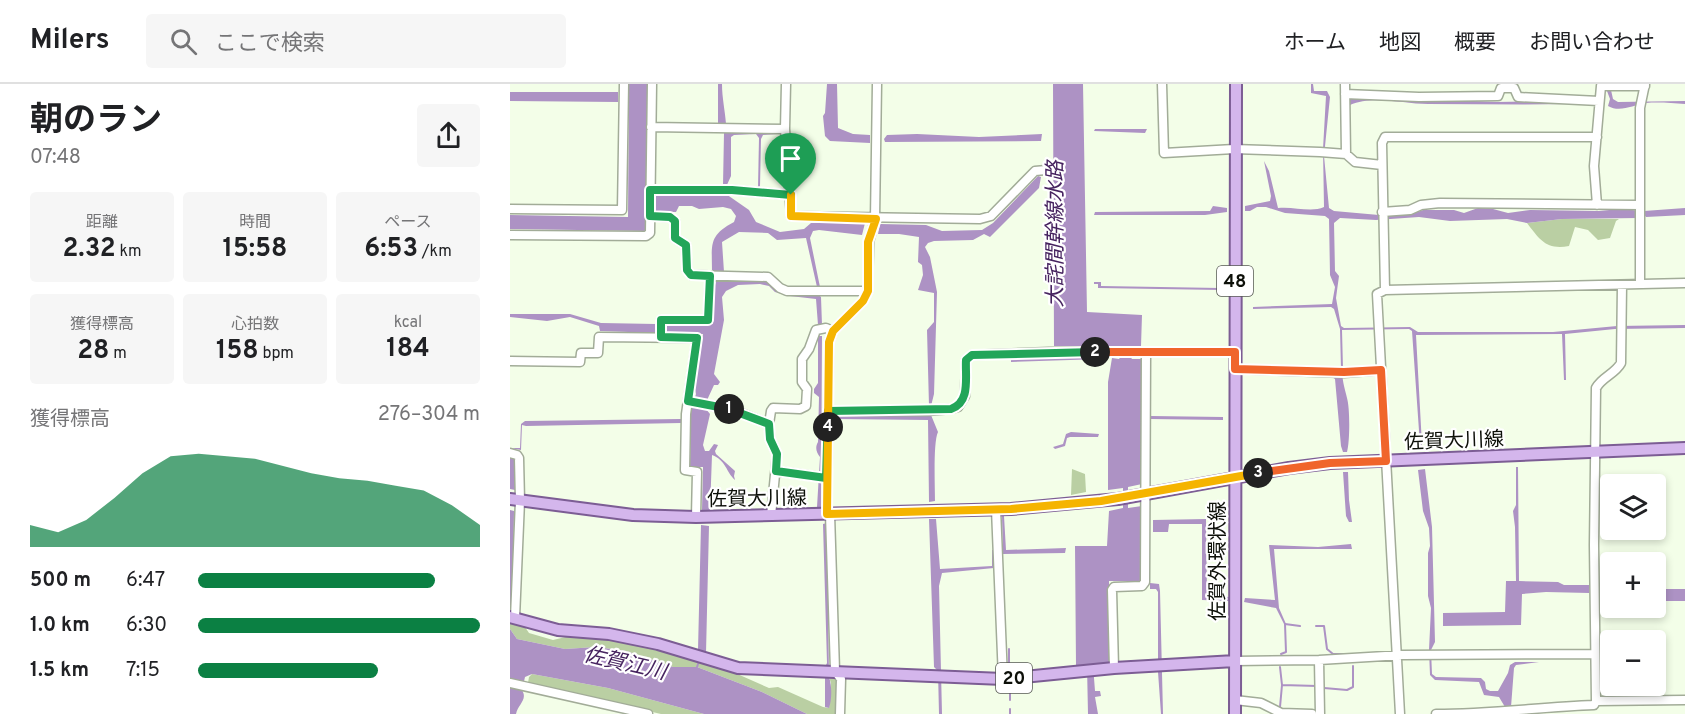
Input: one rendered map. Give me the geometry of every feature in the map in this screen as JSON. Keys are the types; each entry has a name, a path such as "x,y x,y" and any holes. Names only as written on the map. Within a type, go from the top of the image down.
{"main road":[{"name":"佐賀外環状線","path":"1235,714 1234,149 1236,84"},
{"name":"佐賀大川線","path":"515,500 633,515 696,517 996,509 1131,497 1235,477 1330,463 1685,448"},
{"name":"20","path":"513,618 558,630 609,634 658,644 738,668 1004,679 1114,668 1234,661"}],"street":[{"path":"510,209 622,210 624,84"},
{"path":"510,235 646,236 650,233 652,84"},
{"path":"786,84 785,129 791,216 980,219 991,216 1035,171 1046,170"},
{"path":"840,714 841,679 830,671 829,514 826,478 829,342 833,331 863,301 868,291 868,242 876,219 877,84"},
{"path":"1162,84 1164,153 1234,149 1323,152 1346,154 1355,162 1382,165"},
{"path":"1345,84 1346,154"},
{"path":"1597,205 1594,166 1601,85 1645,85 1641,104 1640,284"},
{"path":"1346,94 1419,97 1498,96 1501,88 1515,88 1518,97 1599,101"},
{"path":"651,127 785,129"},
{"path":"1385,290 1382,140 1385,137 1597,137"},
{"path":"650,190 732,190 791,195"},
{"path":"1382,215 1410,210 1421,205 1440,203 1597,205 1640,209"},
{"path":"650,216 670,217 675,221 675,238 686,245 687,270 691,275 768,277 780,288 793,291 868,291"},
{"path":"661,337 661,320 708,320 710,276"},
{"path":"1400,714 1375,298 1379,291 1685,284"},
{"path":"1436,714 1486,714 1522,708 1594,705 1596,701 1594,654 1596,388 1600,380 1618,369 1621,363 1622,285"},
{"path":"771,516 777,454 770,439 771,411 773,408 800,409 806,406 807,389 802,382 802,359 816,330 826,328 833,331"},
{"path":"510,361 580,362 581,353 598,353 599,337 697,338 688,401 685,470 697,472 696,517"},
{"path":"828,411 927,411 958,407 965,396 966,360 972,355 1049,352 1235,352"},
{"path":"1114,668 1112,590 1114,587 1142,586 1145,582 1146,353"},
{"path":"1235,369 1341,372 1381,370"},
{"path":"688,401 711,404 769,424"},
{"path":"510,453 519,458 515,500 517,611 513,618"},
{"path":"776,471 826,478"},
{"path":"996,509 1004,679"},
{"path":"1234,661 1430,655 1594,654"},
{"path":"1319,660 1320,714"},
{"path":"510,683 648,714"},
{"path":"1235,700 1261,703 1284,713 1312,714"},
{"path":"1596,701 1685,700"}],"green space":[{"path":"1562,219 1619,219 1616,221 1610,238 1598,240 1588,230 1575,227 1569,246 1561,247 1544,242 1527,223"},
{"path":"1072,469 1085,474 1086,492 1071,495"},
{"path":"510,621 523,624 529,633 553,640 574,635 606,636 656,647 726,669 769,688 778,687 823,707 829,708 831,683 829,677 839,678 839,714 807,714 762,692 697,667 673,667 626,651 596,647 565,649 517,639 510,629"},
{"path":"532,674 608,688 704,714 661,714 528,683"}],"water":[{"path":"629,84 649,84 646,231 510,229 510,215 628,217"},
{"path":"718,84 722,84 726,124 724,126 718,125"},
{"path":"827,84 837,84 838,128 853,134 870,135 870,143 830,141 825,136 823,116"},
{"name":"大詫間幹線水路","path":"1053,84 1083,84 1087,312 1142,315 1141,346 1132,346 1129,349 1129,355 1132,359 1141,359 1142,484 1128,487 1128,508 1142,506 1142,581 1109,581 1110,663 1093,665 1095,691 1100,691 1101,696 1095,697 1098,714 1088,714 1087,666 1076,666 1075,546 1107,546 1109,511 1123,508 1123,488 1108,490 1108,382 1112,358 1119,359 1122,349 1119,346 1054,346"},
{"path":"1311,84 1313,84 1314,91 1327,91 1330,97 1324,156 1329,208 1334,211 1379,215 1412,214 1423,210 1454,210 1464,213 1478,208 1508,213 1530,210 1644,211 1685,208 1685,215 1646,217 1643,213 1638,218 1562,219 1527,223 1507,219 1450,221 1419,217 1376,220 1340,218 1334,223 1335,271 1339,276 1336,298 1341,326 1344,328 1410,327 1418,332 1553,332 1617,326 1685,325 1685,328 1615,329 1565,334 1566,380 1564,380 1562,334 1416,335 1422,445 1420,445 1412,331 1409,329 1342,330 1342,376 1348,403 1349,425 1347,452 1343,452 1335,379 1329,375 1341,369 1340,329 1334,309 1331,307 1253,309 1253,307 1332,304 1335,287 1330,275 1329,219 1325,216 1285,213 1266,207 1245,211 1245,206 1270,201 1264,161 1269,171 1278,208 1319,209 1324,207 1323,149 1326,96 1311,93"},
{"path":"1611,90 1613,99 1618,102 1685,101 1685,104 1651,103 1617,109 1608,106 1610,99 1607,91"},
{"path":"510,92 618,92 618,102 510,101"},
{"path":"1352,96 1497,102 1572,101 1572,104 1428,104 1378,100 1350,105"},
{"path":"1095,129 1147,129 1145,133 1094,131"},
{"path":"726,130 735,133 777,132 778,134 763,135 761,139 760,186 758,188 759,138 756,134 731,137 731,176 726,187 723,185 724,133"},
{"path":"1042,134 1041,141 885,142 884,139 887,135 979,137"},
{"path":"1038,176 1041,177 1039,188 990,237 984,234 973,240 934,241 925,247 930,257 937,292 934,394 931,406 929,406 927,330 934,322 934,293 918,290 923,275 922,265 918,262 919,237 878,234 880,224 926,225 942,231 982,230 993,223"},
{"path":"726,194 749,210 756,222 780,232 804,229 811,223 865,223 862,235 813,231 810,238 820,287 817,287 806,238 777,240 768,233 739,232 722,242 724,272 712,272 713,242 720,232 734,222 736,216 731,209 723,207 699,209 692,206 679,206 676,212 655,212 655,195 724,196"},
{"path":"1213,206 1227,208 1227,212 1205,215 1094,215 1095,212 1210,211"},
{"path":"716,282 769,282 777,290 818,294 821,297 822,325 818,325 816,299 775,292 769,286 760,284 738,285 726,291 722,297 724,320 714,374 720,382 714,385 708,398 706,409 710,414 703,445 705,451 709,451 714,444 718,445 716,454 735,471 735,480 723,463 712,455 710,510 702,510 703,467 690,467 691,411 696,394 703,334 667,333 667,325 713,324 713,291"},
{"path":"1094,282 1101,282 1101,286 1220,288 1220,290 1098,288 1098,284"},
{"path":"510,314 570,314 601,323 656,324 657,333 600,331 599,326 570,317 547,321 510,317"},
{"path":"818,336 822,336 821,507 817,507 820,457 816,448 819,397 814,393 818,383"},
{"path":"1100,355 1101,359 1011,362 1011,358"},
{"path":"931,415 938,432 935,455 935,501 929,502 928,420 835,419 834,416"},
{"path":"1151,416 1223,417 1223,420 1150,419"},
{"path":"681,419 681,423 522,425 521,450 510,448 520,448 521,424 525,421"},
{"path":"1071,432 1099,434 1098,437 1070,437 1067,438 1065,446 1055,449 1053,447 1063,444 1066,434"},
{"path":"510,458 514,459 515,490 510,489"},
{"path":"1516,467 1518,467 1519,581 1589,585 1589,593 1522,594 1521,625 1443,626 1443,613 1505,612 1506,581 1516,581 1513,511 1516,505"},
{"path":"1425,469 1432,527 1435,642 1431,650 1432,674 1436,677 1481,678 1485,682 1486,689 1498,691 1510,665 1515,662 1539,662 1516,665 1514,668 1511,707 1505,707 1499,697 1484,695 1479,682 1435,680 1430,675 1429,528 1423,511 1418,470"},
{"path":"1343,472 1348,472 1352,522 1349,522 1346,516"},
{"path":"510,510 514,511 513,606 510,605"},
{"path":"1002,516 1004,516 1006,550 1066,548 1065,553 1003,554"},
{"path":"929,519 936,519 940,569 992,566 992,550 994,550 994,568 942,573 939,586 942,714 939,714 938,671 934,667"},
{"path":"1206,519 1207,596 1230,597 1230,601 1202,600 1202,524 1169,524 1168,532 1153,532 1153,520"},
{"path":"827,523 829,677 831,684 829,708 825,707 825,667 827,663 823,524"},
{"path":"701,525 709,526 706,653 698,650"},
{"path":"1351,544 1352,549 1274,549 1279,608 1286,624 1276,608 1244,602 1245,598 1275,600 1269,545 1318,547"},
{"path":"1150,583 1159,584 1160,591 1163,714 1161,714 1158,672 1158,592 1156,589 1150,589"},
{"path":"1666,589 1685,589 1685,601 1666,601"},
{"name":"佐賀江川","path":"510,629 517,639 565,649 596,647 626,651 673,667 697,667 762,692 807,714 704,714 608,688 532,674 525,677 522,690 524,697 516,714 510,714"}],"waterway":[{"path":"1281,654 1286,652 1285,624 1300,626"},
{"path":"1316,626 1324,626 1327,649 1333,654 1351,654"},
{"path":"1009,649 1009,674"},
{"path":"1324,688 1347,690 1353,687 1353,666"},
{"path":"1280,667 1282,685 1280,707 1282,711"},
{"path":"1010,684 1010,700"},
{"path":"1282,685 1317,686"},
{"path":"1010,709 1010,714"}],"route":[{"path":"791,195 732,190 650,190 650,216 670,217 675,221 675,238 686,245 687,270 691,275 710,276 708,320 661,320 661,337 697,338 688,401 733,410 769,424 770,439 777,454 776,471 826,478 828,411 951,409 958,407 965,396 968,357 1049,352 1235,352 1235,369 1344,372 1381,370 1386,461 1330,463 1289,468 1101,501 1011,509 827,514 826,478 829,342 833,331 863,301 868,291 868,242 876,219 791,216 791,195"}]}
